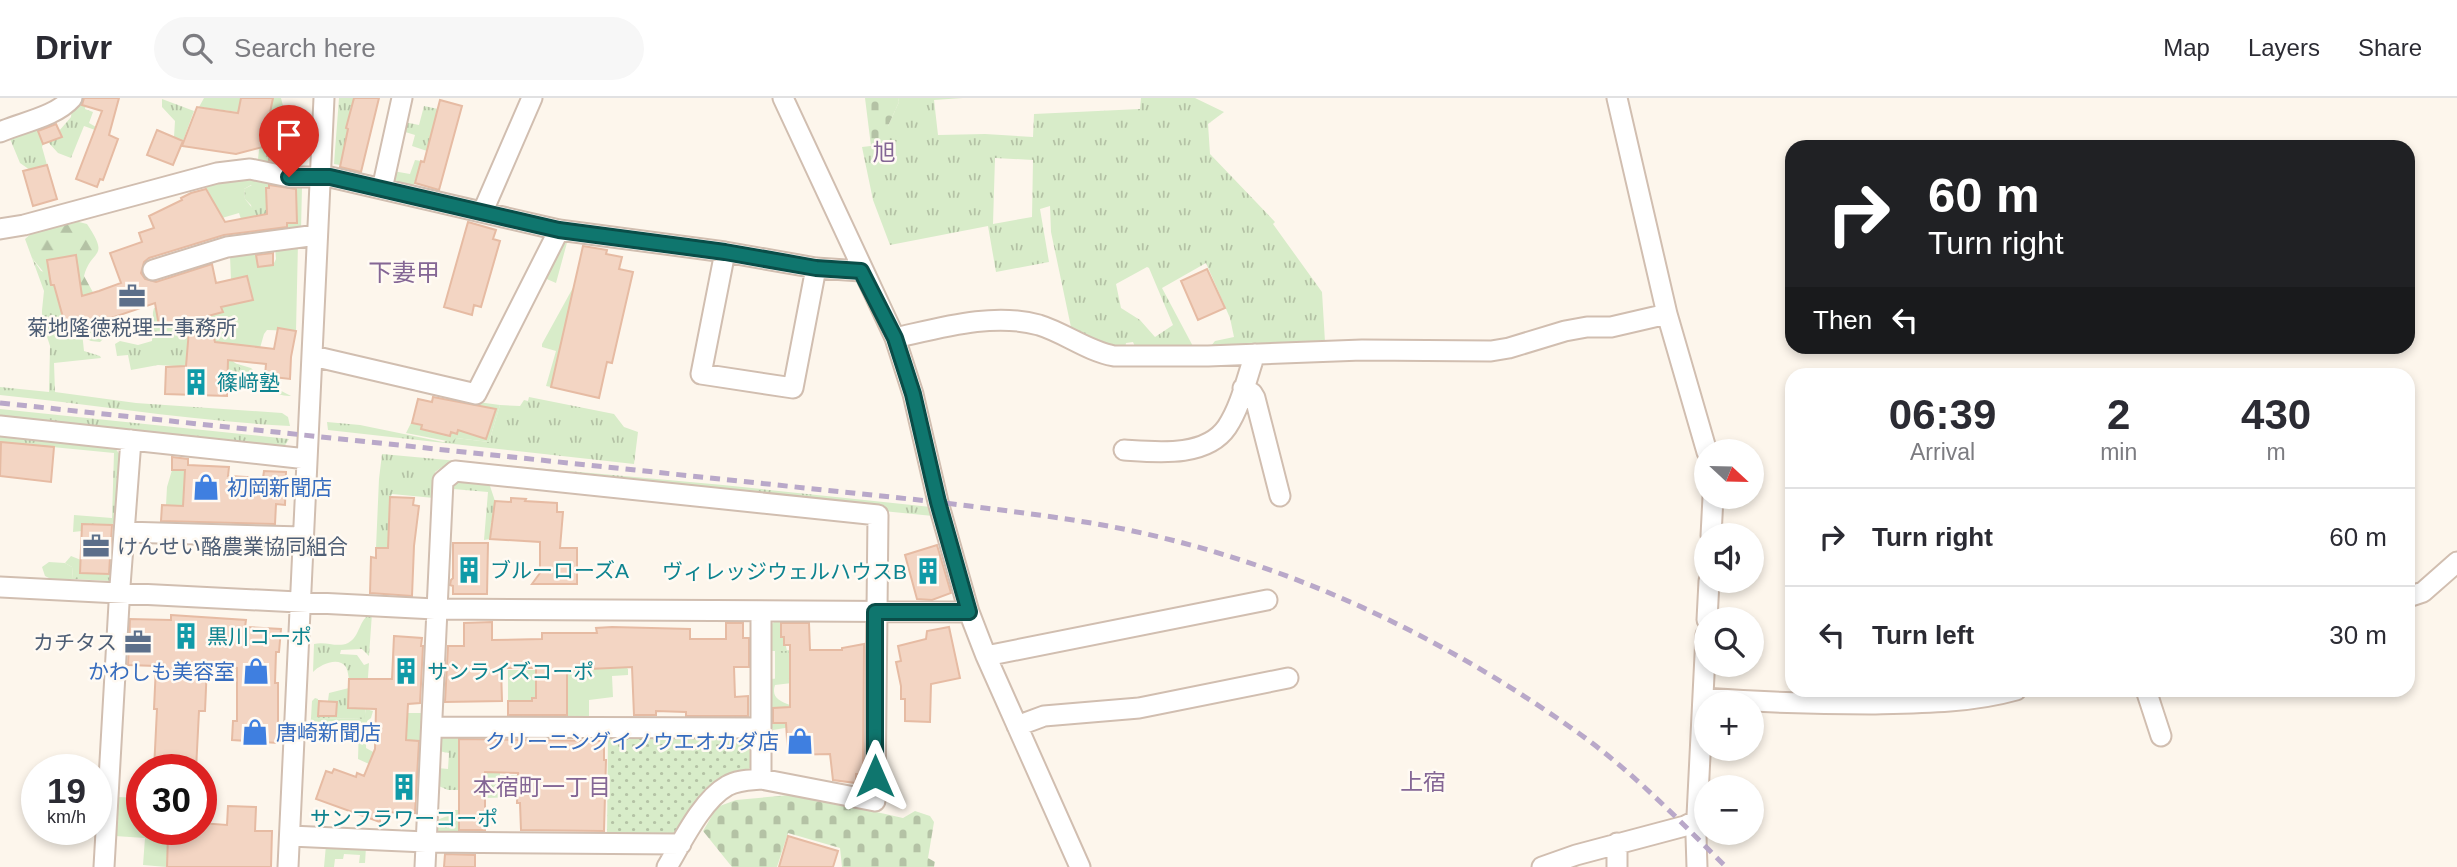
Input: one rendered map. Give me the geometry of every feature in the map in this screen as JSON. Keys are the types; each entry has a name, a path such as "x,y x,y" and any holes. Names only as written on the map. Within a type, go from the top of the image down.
{"street":[{"path":"0,132 55,111 65,106 72,98"},
{"path":"288,867 324,98"},
{"path":"382,189 402,98"},
{"path":"483,211 532,98"},
{"path":"783,98 861,271 895,338 913,394 938,502 969,612 1080,867"},
{"path":"1617,98 1667,314 1703,439"},
{"path":"0,229 24,225 164,186 234,170 250,169 289,177 320,176 559,230 725,252 816,268 861,271"},
{"path":"313,356 476,394 559,230"},
{"path":"153,270 227,247 317,235"},
{"path":"725,252 701,374 793,388 816,268"},
{"path":"895,338 957,326 1010,320 1054,330 1101,354 1114,356 1362,350 1491,351 1565,331 1611,327 1667,314"},
{"path":"1124,450 1180,451 1214,439 1229,425 1255,354"},
{"path":"1243,388 1255,398 1280,496"},
{"path":"0,426 307,459"},
{"path":"104,867 119,593 131,440"},
{"path":"425,867 443,481 455,471 878,515 875,801 761,779 727,785 710,799 667,867"},
{"path":"124,532 303,537"},
{"path":"2415,595 2423,592 2457,562"},
{"path":"0,587 435,609 969,612"},
{"path":"986,656 1267,600"},
{"path":"761,611 761,779"},
{"path":"1017,726 1051,715 1093,710 1127,710 1288,678"},
{"path":"1764,703 1899,703 1992,697"},
{"path":"2148,697 2161,736"},
{"path":"432,727 760,728"},
{"path":"1542,867 1694,821"},
{"path":"1664,831 1697,863"},
{"path":"290,836 426,842 681,844"},
{"path":"1617,843 1617,867"},
{"path":"1697,845 1697,863"}],"green space":[{"path":"204,98 241,98 238,112 199,107"},
{"path":"273,98 281,98 283,106 275,111 281,118 279,139 267,148 267,155 270,161 299,162 302,146 296,145 296,139 290,139 294,132 302,127 305,129 306,161 299,168 260,162 258,159 263,116"},
{"path":"339,98 354,98 346,128 354,130 346,139 340,165 334,164"},
{"path":"865,98 898,98 899,102 888,126 888,145 871,146"},
{"path":"898,98 963,98 934,100 938,135 1033,137 1034,114 1140,109 1141,98 1195,98 1224,112 1208,124 1210,154 1275,222 1273,224 1322,292 1325,342 1211,346 1215,341 1234,337 1230,318 1206,263 1162,288 1196,352 1136,349 1133,342 1126,343 1122,352 1072,332 1051,232 1050,206 1040,209 1049,262 996,272 988,226 890,245 873,200 862,147 888,144 888,126 899,102","holes":["995,158 1033,160 1032,217 993,224","1147,267 1173,325 1155,337 1140,320 1121,308 1116,284"]},
{"path":"87,99 85,109 93,112 89,123 96,127 95,130 84,126 71,158 58,153 48,142 61,137 59,131 71,117 72,105"},
{"path":"162,99 194,111 183,141 174,137 175,121 162,107"},
{"path":"424,106 438,109 427,151 412,146 415,135 402,131 404,122 419,125"},
{"path":"35,123 47,165 30,170 20,163 8,134"},
{"path":"415,160 421,161 413,187 395,183 392,178 393,171 410,174"},
{"path":"248,176 302,187 301,230 256,237 250,217 241,219 239,213 222,218 205,185","holes":["251,185 257,188 296,188 297,223 287,223 286,229 270,230 270,227 253,220 253,209 245,199 244,189"]},
{"path":"252,185 266,188 267,222 254,224 251,205 245,199 244,189"},
{"path":"71,220 87,224 98,243 97,253 84,276 95,296 105,326 106,336 100,342 82,337 76,256 47,260 49,273 45,274 32,258 25,239 33,232"},
{"path":"561,238 568,239 556,283 542,277"},
{"path":"298,243 296,331 267,330 260,348 184,340 182,324 222,312 220,300 231,280 230,256 255,249 258,267 273,265 276,259 275,246"},
{"path":"32,258 41,271 49,273 56,294 75,291 76,298 59,303 64,321 70,320 74,334 82,332 84,351 101,358 54,363 55,392 136,403 282,413 288,417 290,426 181,417 0,395 0,387 49,392 50,346 42,321 44,291"},
{"path":"575,284 551,387 546,386 556,351 542,347 542,344"},
{"path":"159,307 156,311 159,326 180,322 182,324 175,326 177,332 183,331 184,340 188,340 187,350 228,357 241,368 238,373 227,369 158,365 131,370 128,355 117,356 115,344 120,341 138,345 152,341 153,312 154,308"},
{"path":"234,363 251,368 266,383 291,396 276,393 238,373 241,368"},
{"path":"529,397 614,414 624,427 638,432 634,464 328,430 327,422 360,425 443,442 456,438 489,442 500,405 520,406 524,400 528,401"},
{"path":"478,402 500,405 489,442 456,438 452,442 406,433 411,423 422,425 421,429 450,436 451,432 457,434 458,430 486,438 494,416 475,410"},
{"path":"0,409 289,439 284,447 0,419"},
{"path":"0,436 115,448 121,456 117,518 112,525 82,524 82,531 73,532 74,515 112,518 114,453 1,442 0,450"},
{"path":"382,454 931,507 933,516 442,467 435,472 434,498 392,494 388,554 376,548"},
{"path":"172,470 185,470 184,506 166,505"},
{"path":"461,476 488,480 495,501 494,515 506,522 491,522 490,539 484,540 488,492 453,489 452,493 448,485"},
{"path":"71,556 81,560 81,573 110,574 110,581 73,579 72,567 65,563"},
{"path":"49,562 65,563 72,567 73,579 51,579 45,576 42,567"},
{"path":"372,613 369,656 362,649 341,650 340,654 357,655 364,665 369,663 365,719 311,718 312,701 315,698 318,699 319,716 326,716 329,693 366,687 366,679 349,679 346,667 338,662 324,664 313,672 314,644 348,643 364,619"},
{"path":"781,616 781,636 784,637 787,651 767,651 767,628"},
{"path":"790,650 790,679 775,679 775,651"},
{"path":"583,662 624,665 628,669 628,675 612,676 613,697 589,700 589,719 567,720 567,670 583,669"},
{"path":"508,670 536,670 536,698 532,698 532,720 529,720 529,712 520,701 508,701"},
{"path":"788,678 792,683 775,685 774,693 779,700 790,705 791,727 773,730 770,723 783,723 782,708 772,708 771,701 767,698 769,679"},
{"path":"366,709 373,711 367,721 366,748 375,753 369,764 358,759 359,726 310,725 311,718 364,719"},
{"path":"407,713 424,713 423,741 406,740"},
{"path":"445,734 466,734 466,738 459,738 460,790 448,790 434,784 438,768 448,769 449,753 438,751 436,743"},
{"path":"608,734 741,736 752,745 751,767 668,839 607,837"},
{"path":"501,747 500,775 518,775 518,797 486,798 487,748"},
{"path":"790,795 903,818 915,811 930,816 934,822 928,858 935,862 934,867 842,867 840,848 788,833 777,867 732,867 703,831 717,807 736,800"},
{"path":"118,797 126,797 126,837 115,836"},
{"path":"455,810 459,810 459,836 439,835 433,825 434,821 453,814"},
{"path":"144,845 168,845 167,867 143,865"},
{"path":"326,845 366,847 365,863 359,863 360,855 344,854 343,859 335,859 334,867 324,867"}],"building":[{"path":"84,98 119,98 109,135 118,139 103,180 100,179 97,187 76,179 102,111 82,105"},
{"path":"241,98 273,98 263,147 236,154 182,146 197,107 238,113"},
{"path":"354,98 379,98 361,172 340,167"},
{"path":"440,100 462,106 439,190 415,183 421,161 424,162"},
{"path":"56,124 62,137 43,144 38,131"},
{"path":"157,130 183,141 173,165 147,155"},
{"path":"267,138 297,139 296,145 300,145 299,162 290,165 269,160"},
{"path":"47,165 57,199 33,206 23,171"},
{"path":"269,185 296,189 297,223 287,223 287,227 224,235 149,258 144,262 141,273 145,279 156,282 212,264 216,283 247,276 253,300 221,307 223,312 208,316 215,342 274,349 278,328 296,331 290,379 265,376 266,364 228,360 227,396 165,394 166,367 186,366 189,330 177,332 175,323 159,326 155,303 73,331 70,320 64,321 54,285 51,285 47,260 76,255 82,296 99,291 121,283 110,253 142,242 139,233 154,228 149,216 191,193 206,189 225,222 267,214 266,188 269,188"},
{"path":"468,222 496,230 493,239 500,241 481,307 474,305 472,315 444,307"},
{"path":"583,246 607,250 606,254 622,257 619,269 633,272 612,363 607,362 599,398 551,387"},
{"path":"273,253 273,265 258,267 256,255"},
{"path":"1207,269 1225,308 1198,320 1181,281"},
{"path":"433,397 496,409 486,439 458,430 457,434 451,432 450,436 421,429 422,425 412,423 418,399 432,402"},
{"path":"1,442 54,447 51,482 0,476"},
{"path":"172,457 188,459 188,465 229,467 228,476 263,478 264,471 286,472 285,505 276,504 275,524 161,521 162,505 183,506 185,470 172,470"},
{"path":"390,497 414,498 413,505 419,506 412,596 370,593 371,557 376,558 376,548 388,548"},
{"path":"511,498 557,503 557,512 563,512 560,548 577,548 577,584 532,584 540,573 540,542 490,539 495,501 511,502"},
{"name":"けんせい酪農業協同組合","path":"82,524 112,525 109,574 80,573"},
{"name":"ブルーローズA","path":"453,543 488,543 487,594 453,594 453,586 450,585 453,578"},
{"name":"ヴィレッジウェルハウスB","path":"937,545 951,593 932,600 917,599 905,555"},
{"path":"171,615 246,620 245,627 281,629 279,652 276,652 275,683 278,683 278,743 232,740 233,721 237,721 237,668 207,665 205,711 199,711 197,754 155,754 156,666 128,665 130,619 171,620"},
{"path":"492,622 492,640 542,639 542,633 597,633 596,628 612,627 690,629 690,639 726,639 726,623 743,623 743,638 749,638 749,667 734,667 735,697 748,696 748,716 686,716 686,712 656,711 656,715 634,715 632,667 567,670 567,715 508,715 508,701 532,701 532,698 536,698 536,668 501,668 502,701 445,702 448,646 464,646 464,623"},
{"path":"781,623 809,623 810,650 842,650 864,644 863,774 856,774 856,783 833,780 830,754 788,755 786,723 773,723 773,708 790,707 790,645 784,645"},
{"path":"949,627 960,678 931,684 930,722 905,721 905,699 901,699 896,662 901,661 898,646 926,639 927,631"},
{"path":"394,636 422,638 423,646 420,703 408,704 406,740 419,741 415,813 380,812 380,822 316,799 326,771 332,773 334,769 356,777 357,773 364,776 375,749 376,709 348,708 349,679 392,679"},
{"path":"319,701 337,702 336,716 318,716"},
{"path":"459,739 604,741 604,831 521,830 520,803 517,803 518,773 485,772 485,830 459,830"},
{"path":"228,806 256,807 255,831 272,831 271,867 167,867 168,845 217,845 217,824 227,825"},
{"path":"788,836 838,851 833,867 779,867"},
{"path":"445,854 475,855 475,867 444,867"}],"railway":[{"path":"0,403 938,502 1091,523 1201,548 1315,587 1423,637 1476,667 1527,698 1597,747 1654,796 1726,867"}],"place":[{"name":"菊地隆徳税理士事務所","path":"132,296"},
{"name":"篠﨑塾","path":"196,382"},
{"name":"初岡新聞店","path":"206,487"},
{"name":"けんせい酪農業協同組合","path":"96,546"},
{"name":"ブルーローズA","path":"469,570"},
{"name":"ヴィレッジウェルハウスB","path":"928,571"},
{"name":"黒川コーポ","path":"186,636"},
{"name":"カチタス","path":"138,642"},
{"name":"かわしも美容室","path":"256,671"},
{"name":"サンライズコーポ","path":"406,671"},
{"name":"唐崎新聞店","path":"255,732"},
{"name":"クリーニングイノウエオカダ店","path":"800,741"},
{"name":"サンフラワーコーポ","path":"404,787"}],"district":[{"name":"旭","path":"884,152"},
{"name":"下妻甲","path":"404,272"},
{"name":"上宿","path":"1423,782"},
{"name":"本宿町一丁目","path":"542,787"}],"route":[{"path":"289,177 330,177 559,230 725,252 816,268 861,271 895,338 913,394 938,502 969,612 875,612 875,776"}]}
